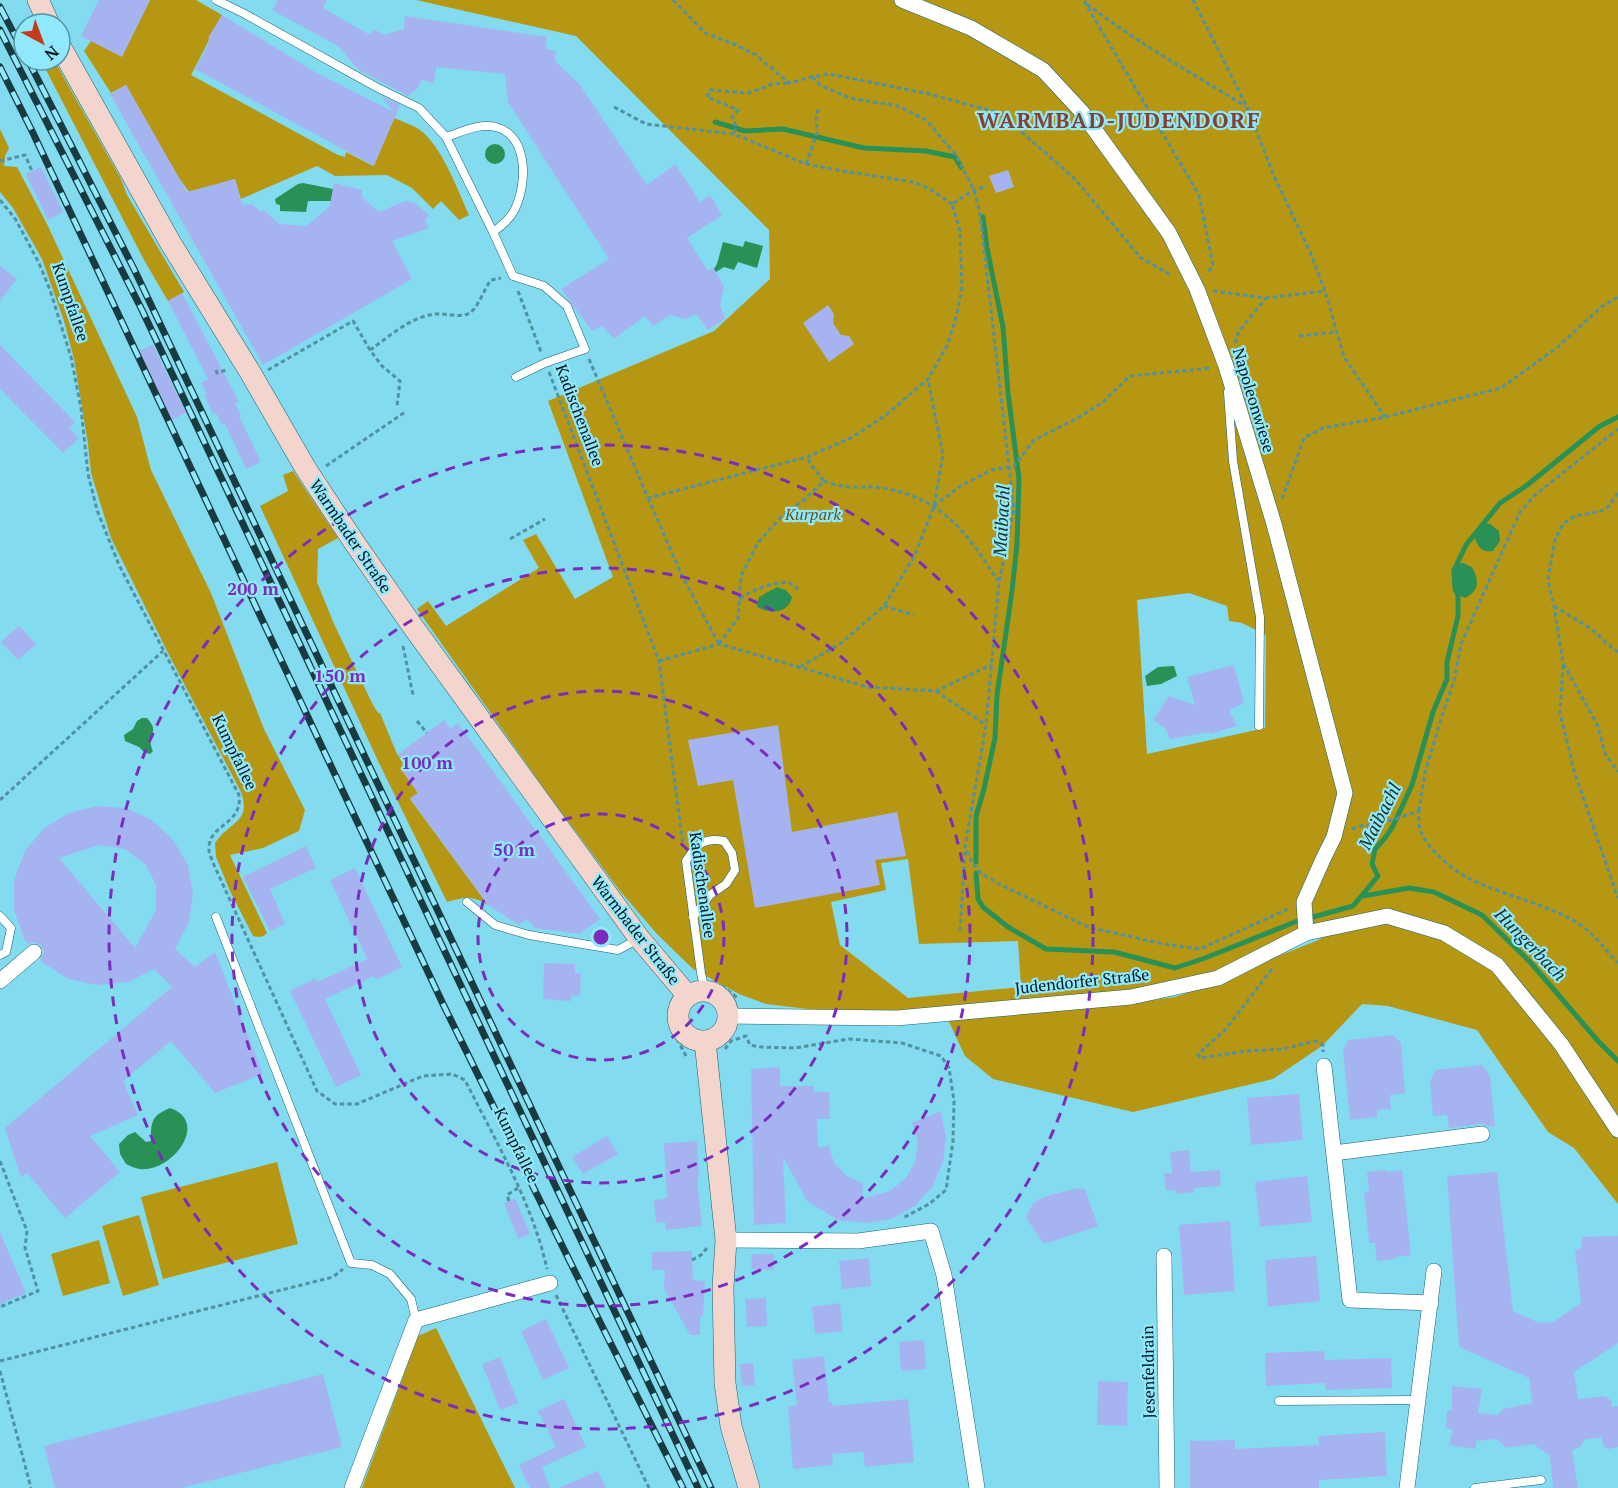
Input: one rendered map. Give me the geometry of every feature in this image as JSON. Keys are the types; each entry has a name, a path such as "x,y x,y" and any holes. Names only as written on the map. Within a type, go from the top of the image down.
{"street":[{"name":"Napoleonwiese","path":"902,0 971,28 1043,70 1081,111 1169,233 1197,289 1226,366 1274,524 1345,794 1334,837 1324,857 1305,918"},
{"name":"Warmbader Straße","path":"72,67 170,242 250,372 306,469 411,624 639,938 691,991 712,993 719,997 727,1009 736,1008"},
{"name":"Judendorfer Straße","path":"736,1008 897,1018 1131,997 1218,978 1305,918 1387,916 1444,933 1497,965 1561,1044 1618,1131"},
{"path":"0,981 34,952"},
{"name":"Warmbader Straße","path":"691,991 679,1009 680,1025 690,1037 697,1041 705,1041"},
{"path":"736,1008 724,1030 712,1040 705,1041 726,1240 723,1287 725,1383 731,1426 749,1488"},
{"path":"1324,1066 1350,1300 1431,1303"},
{"path":"1334,1153 1482,1134"},
{"path":"726,1240 858,1241 931,1232 944,1275 977,1488"},
{"name":"Jesenfeldrain","path":"1164,1256 1167,1488"},
{"path":"1407,1488 1434,1271"},
{"path":"352,1488 416,1320 550,1282"}],"lane":[{"path":"216,0 419,108 446,137 513,276 544,286 567,306 585,349 545,363 516,378"},
{"path":"446,137 472,128 495,127 503,130 517,143 523,165 520,195 516,208 507,221 493,232"},
{"path":"1226,366 1233,461 1260,617 1259,726"},
{"path":"686,861 695,847 712,839 724,841 732,853 735,870 726,884 710,895 693,917"},
{"name":"Kadischenallee","path":"686,861 693,917 691,991"},
{"path":"467,902 495,926 529,935 618,950 639,938"},
{"path":"0,916 11,928 6,952 0,955"},
{"path":"216,917 351,1263 372,1265 390,1274 411,1299 416,1320"},
{"path":"1279,1401 1418,1400"},
{"path":"1475,1488 1541,1480"}],"path":[{"path":"673,0 705,33 756,55 789,83"},
{"path":"1083,0 1144,43 1246,107"},
{"path":"1083,0 1199,195 1213,265"},
{"path":"1193,0 1246,107 1274,176 1311,254 1325,291 1344,357 1385,417"},
{"path":"734,134 736,126 732,117 738,110 707,98 710,90 748,93 772,84 789,83 829,74 925,93 1000,113 1075,179 1140,257 1197,289 1266,298 1325,291"},
{"path":"812,77 820,85 849,99 898,106 926,120 956,155 974,190 980,214 1014,510 999,582 986,725 965,847 960,931"},
{"path":"614,106 646,124 734,134 806,164 914,182 930,189 952,204 960,231 962,287 956,318 947,346 928,379 886,415 851,438 807,457 648,498"},
{"path":"806,164 817,133 816,115 819,108"},
{"path":"0,161 25,155 33,171"},
{"path":"952,204 974,190 987,186"},
{"name":"Kumpfallee","path":"0,200 16,220 39,263 50,290 73,368 81,408 88,474 97,510 119,565 239,795 240,803 234,816 212,837 208,849 317,1091 335,1104 357,1104 423,1076 452,1074 465,1080 518,1188 543,1247 550,1282 649,1488"},
{"path":"370,350 416,319 437,314 469,314 491,280 513,276"},
{"name":"Kadischenallee","path":"513,276 659,661 686,861"},
{"path":"1274,524 1304,438 1323,428 1385,417 1501,388 1558,347 1618,297"},
{"path":"934,506 958,487 991,470 1014,466 1034,440 1102,403 1130,376 1226,366 1239,331 1266,298"},
{"path":"264,372 353,321 382,366 400,381 398,406"},
{"path":"1299,336 1336,332"},
{"path":"585,349 682,576 719,644"},
{"path":"800,667 840,644 884,606 915,555 934,506 943,455 928,379"},
{"path":"1618,429 1535,495 1520,513 1461,644 1454,681 1425,772 1419,811 1420,831 1427,844 1438,856 1466,877 1548,909 1579,924 1590,932 1618,963"},
{"path":"807,457 824,481 851,487 881,488 912,495 934,506 963,531 999,582"},
{"path":"719,644 738,618 741,576 757,544 781,517 824,481"},
{"path":"1618,493 1604,510 1575,516 1563,524 1555,540 1548,579 1563,663 1560,713 1575,774 1618,898"},
{"path":"510,539 545,519"},
{"path":"740,599 751,591 767,585 788,582 798,589"},
{"path":"884,606 914,615"},
{"path":"1554,606 1593,630 1618,652"},
{"path":"401,638 413,695"},
{"path":"659,661 719,644 868,687 936,691 991,665"},
{"path":"0,800 163,651"},
{"path":"1563,663 1597,724 1605,753 1618,772"},
{"path":"936,691 986,725"},
{"path":"417,721 427,733"},
{"path":"1334,837 1360,826 1380,824 1419,811"},
{"path":"965,847 973,864 981,873 999,884 1088,927 1162,944 1200,949 1305,918"},
{"path":"1272,968 1225,1030 1198,1054 1200,1059 1247,1051 1283,1049 1315,1041 1323,1045 1324,1066"},
{"path":"689,1062 669,1018 671,1004 691,991 722,986 737,999 736,1008"},
{"path":"725,1050 731,1041 746,1036 750,1044 760,1047 795,1048 849,1039 902,1043 941,1056 949,1068 954,1101 954,1141 946,1190 929,1204 900,1220"},
{"path":"0,1161 27,1231 25,1248 38,1291 0,1306"},
{"path":"509,1201 507,1195 518,1188"},
{"path":"0,1361 333,1277 351,1263"},
{"path":"0,1371 31,1488"}],"green space":[{"path":"150,0 196,0 222,15 191,75 338,155 345,157 346,152 373,166 394,118 420,130 428,137 442,158 469,215 459,220 441,201 433,209 412,188 387,175 335,176 317,166 241,199 235,179 189,192 126,85 111,93 84,51 91,41 122,56"},
{"name":"Kurpark","path":"416,0 1618,0 1618,1204 1574,1148 1548,1132 1477,1030 1388,1006 1362,1004 1322,1046 1273,1079 1133,1112 993,1079 965,1056 943,1009 833,1012 766,1004 739,994 693,969 657,934 620,891 548,794 417,609 428,601 446,626 539,568 523,540 536,534 575,599 613,577 548,401 714,331 770,279 769,230 576,36","holes":["1189,593 1227,606 1229,621 1242,623 1266,635 1265,728 1147,754 1137,600","908,859 919,944 1018,941 1021,987 908,998 840,945 831,902 886,890 881,863","1296,931 1321,939 1222,981 1175,997 1138,1002 1214,974"]},
{"path":"47,72 61,72 121,179 127,195 184,292 168,301 144,260"},
{"path":"0,129 9,148 4,166 17,167 47,224 137,417 151,470 211,593 264,729 305,810 299,831 263,848 230,855 267,933 259,937 253,936 216,857 215,843 239,819 244,809 241,792 111,538 91,473 74,359 64,321 42,259 13,208 0,192"},
{"path":"293,471 338,538 318,549 317,582 334,624 372,703 380,713 397,754 405,765 401,768 418,793 410,799 488,905 468,898 447,902 379,763 260,506 288,491 283,475"},
{"path":"277,1162 298,1244 163,1279 141,1197"},
{"path":"139,1215 159,1285 123,1296 102,1226"},
{"path":"99,1240 110,1283 63,1296 51,1254"},
{"path":"436,1328 515,1488 362,1488 418,1336"}],"shaded area":[{"path":"491,144 499,144 505,150 505,158 499,164 491,164 485,158 485,150"},
{"path":"303,183 333,189 331,201 308,201 306,212 280,211 280,205 276,204 275,199"},
{"path":"745,241 763,246 757,268 738,262 734,270 724,267 716,272 714,269 723,242 743,247"},
{"path":"1483,523 1490,524 1499,531 1500,541 1493,551 1483,550 1475,539 1474,535"},
{"path":"1463,563 1472,567 1477,581 1476,589 1465,598 1458,595 1455,579 1458,564"},
{"path":"777,587 786,590 792,597 787,607 778,611 768,611 757,607 759,597"},
{"path":"1174,666 1177,676 1161,684 1147,686 1145,676 1158,667"},
{"path":"147,718 153,728 151,743 153,751 150,754 125,741 124,735 133,729 137,721"},
{"path":"170,1108 182,1115 187,1124 187,1134 182,1145 164,1163 152,1168 139,1169 126,1164 120,1154 119,1144 135,1132 146,1142 151,1141 153,1120"}],"building":[{"path":"99,0 150,0 122,57 81,36"},
{"path":"278,0 327,0 323,8 370,35 374,29 384,35 404,29 405,16 547,37 546,49 556,51 555,61 580,85 647,185 675,164 700,202 710,195 722,215 687,238 708,271 713,268 724,286 720,306 726,318 708,330 696,314 686,319 670,315 653,326 645,316 614,339 602,326 592,331 561,289 609,259 508,102 505,74 436,67 434,83 421,80 418,88 408,96 359,70 338,46 272,10"},
{"path":"222,15 315,72 394,112 381,96 400,105 374,166 195,69 208,45 209,36"},
{"path":"126,85 187,192 235,179 242,205 252,204 261,212 264,210 279,224 306,226 330,206 334,183 362,190 362,197 379,212 405,201 415,203 429,215 425,221 429,228 392,241 412,279 263,365 110,94"},
{"path":"41,167 63,212 48,220 26,174"},
{"path":"1008,170 1014,187 996,193 989,176"},
{"path":"0,266 17,279 0,301"},
{"path":"182,293 239,402 235,403 241,415 239,416 261,462 246,469 225,424 222,425 216,413 213,414 204,395 207,394 201,383 208,379 168,301"},
{"path":"828,305 834,314 833,323 841,335 849,336 854,344 829,362 803,323"},
{"path":"0,345 75,422 69,428 79,438 63,453 0,389"},
{"path":"153,345 186,413 172,420 138,351"},
{"path":"19,626 36,644 18,660 1,642"},
{"path":"1234,665 1244,703 1229,710 1237,726 1210,734 1209,732 1170,739 1165,728 1153,720 1169,696 1195,705 1187,677"},
{"path":"444,720 450,729 458,723 600,919 579,934 535,928 527,919 519,925 488,905 410,798 418,793 400,768 405,765 398,754"},
{"path":"778,725 792,832 897,812 906,856 875,860 880,885 755,908 733,780 698,786 688,740"},
{"path":"97,806 126,808 152,820 173,840 188,865 193,894 189,922 175,949 195,967 215,952 263,1074 215,1093 171,1041 123,1081 138,1115 90,1136 120,1172 65,1218 27,1173 21,1177 5,1128 172,987 154,969 128,982 97,985 68,979 40,960 44,951 41,945 33,942 28,944 24,939 14,910 14,880 25,851 44,828 69,813","holes":["99,845 125,849 146,865 156,885 156,910 135,948 59,858"]},
{"path":"306,846 316,868 270,889 285,924 270,931 243,877"},
{"path":"355,868 402,967 376,980 374,976 325,999 361,1075 336,1087 290,991 316,978 317,982 367,959 330,880"},
{"path":"544,963 575,964 575,973 581,973 580,996 572,995 571,1001 543,999"},
{"path":"1393,1035 1401,1043 1405,1093 1390,1095 1391,1109 1377,1110 1377,1117 1350,1120 1343,1050 1348,1040"},
{"path":"1482,1065 1490,1076 1495,1126 1481,1124 1449,1128 1447,1115 1433,1116 1430,1082 1435,1070"},
{"path":"780,1067 780,1086 814,1086 814,1092 829,1092 830,1119 817,1119 818,1147 829,1146 834,1163 847,1176 863,1184 862,1199 890,1191 906,1178 915,1162 918,1142 912,1123 941,1111 946,1138 943,1162 932,1187 915,1206 892,1219 867,1223 838,1220 807,1201 783,1157 786,1223 754,1225 751,1069"},
{"path":"1299,1094 1303,1140 1251,1145 1247,1098"},
{"path":"607,1136 618,1154 583,1174 572,1157"},
{"path":"697,1141 699,1178 697,1178 702,1226 666,1230 665,1222 656,1223 654,1200 667,1198 664,1143"},
{"path":"1189,1150 1191,1172 1220,1170 1221,1186 1194,1188 1195,1192 1175,1194 1175,1190 1166,1190 1164,1173 1172,1173 1170,1152"},
{"path":"1386,1170 1387,1172 1402,1170 1411,1255 1377,1261 1375,1243 1369,1243 1364,1192 1369,1191 1367,1172"},
{"path":"1497,1172 1513,1311 1539,1323 1553,1322 1581,1303 1575,1250 1581,1248 1582,1237 1618,1236 1618,1343 1574,1372 1578,1399 1604,1396 1611,1400 1612,1407 1618,1406 1618,1447 1609,1449 1603,1446 1602,1437 1584,1440 1580,1447 1572,1450 1578,1488 1553,1488 1550,1456 1533,1444 1506,1448 1497,1439 1476,1441 1476,1449 1449,1445 1453,1429 1446,1429 1447,1411 1452,1410 1452,1386 1482,1389 1478,1413 1498,1415 1503,1409 1532,1403 1529,1378 1459,1347 1447,1176"},
{"path":"1307,1176 1312,1222 1260,1227 1255,1182"},
{"path":"1077,1188 1085,1189 1098,1226 1044,1244 1026,1218 1033,1203 1044,1197"},
{"path":"515,1198 530,1234 518,1239 504,1203"},
{"path":"1230,1221 1235,1291 1184,1295 1179,1225"},
{"path":"0,1232 26,1293 0,1304"},
{"path":"692,1251 693,1280 705,1281 700,1335 690,1335 664,1289 665,1270 652,1270 652,1252"},
{"path":"752,1254 774,1254 773,1270 751,1269"},
{"path":"1316,1256 1320,1301 1268,1307 1265,1260"},
{"path":"869,1258 871,1286 842,1289 839,1261"},
{"path":"766,1298 767,1326 747,1327 745,1299"},
{"path":"840,1303 843,1331 815,1334 812,1307"},
{"path":"546,1319 569,1368 543,1380 521,1331"},
{"path":"924,1340 926,1369 901,1371 899,1342"},
{"path":"1324,1351 1325,1360 1391,1358 1392,1388 1326,1390 1325,1383 1266,1386 1265,1353"},
{"path":"824,1356 829,1402 832,1402 833,1406 908,1399 914,1462 865,1467 863,1452 832,1454 833,1465 793,1469 788,1406 797,1405 792,1360"},
{"path":"500,1357 518,1403 500,1410 482,1364"},
{"path":"753,1363 755,1385 742,1386 740,1364"},
{"path":"323,1374 342,1447 182,1488 55,1488 44,1446"},
{"path":"1098,1381 1128,1382 1127,1426 1097,1425"},
{"path":"564,1399 586,1447 542,1467 550,1488 530,1488 519,1465 556,1447 538,1411"},
{"path":"1385,1432 1387,1476 1319,1480 1319,1488 1190,1488 1190,1441 1235,1440 1235,1449 1319,1445 1318,1436"},
{"path":"598,1471 606,1488 559,1488"}],"waterway":[{"name":"Maibachl","path":"715,122 745,131 783,129 864,148 926,151 955,157 961,167"},
{"name":"Maibachl","path":"976,862 976,816 995,738 997,695 1012,591 1017,544 1019,479 1008,393 1003,327 983,217"},
{"name":"Maibachl","path":"976,873 978,899 983,907 1008,927 1046,949 1114,952 1175,968 1295,922 1353,906 1378,876 1372,864 1375,849 1393,826 1412,785 1433,712 1447,679 1447,662 1458,616 1458,595 1455,589 1454,570 1466,545 1500,503 1526,486 1600,426 1618,417"},
{"name":"Hungerbach","path":"1363,896 1409,888 1434,892 1482,915 1531,963 1618,1061"}],"railway":[{"path":"0,7 12,30"},
{"path":"0,30 142,310 698,1488"},
{"path":"0,67 443,1004 683,1488"},
{"path":"34,72 135,271 711,1488"}],"district":[{"name":"WARMBAD-JUDENDORF","path":"1119,119"}]}
